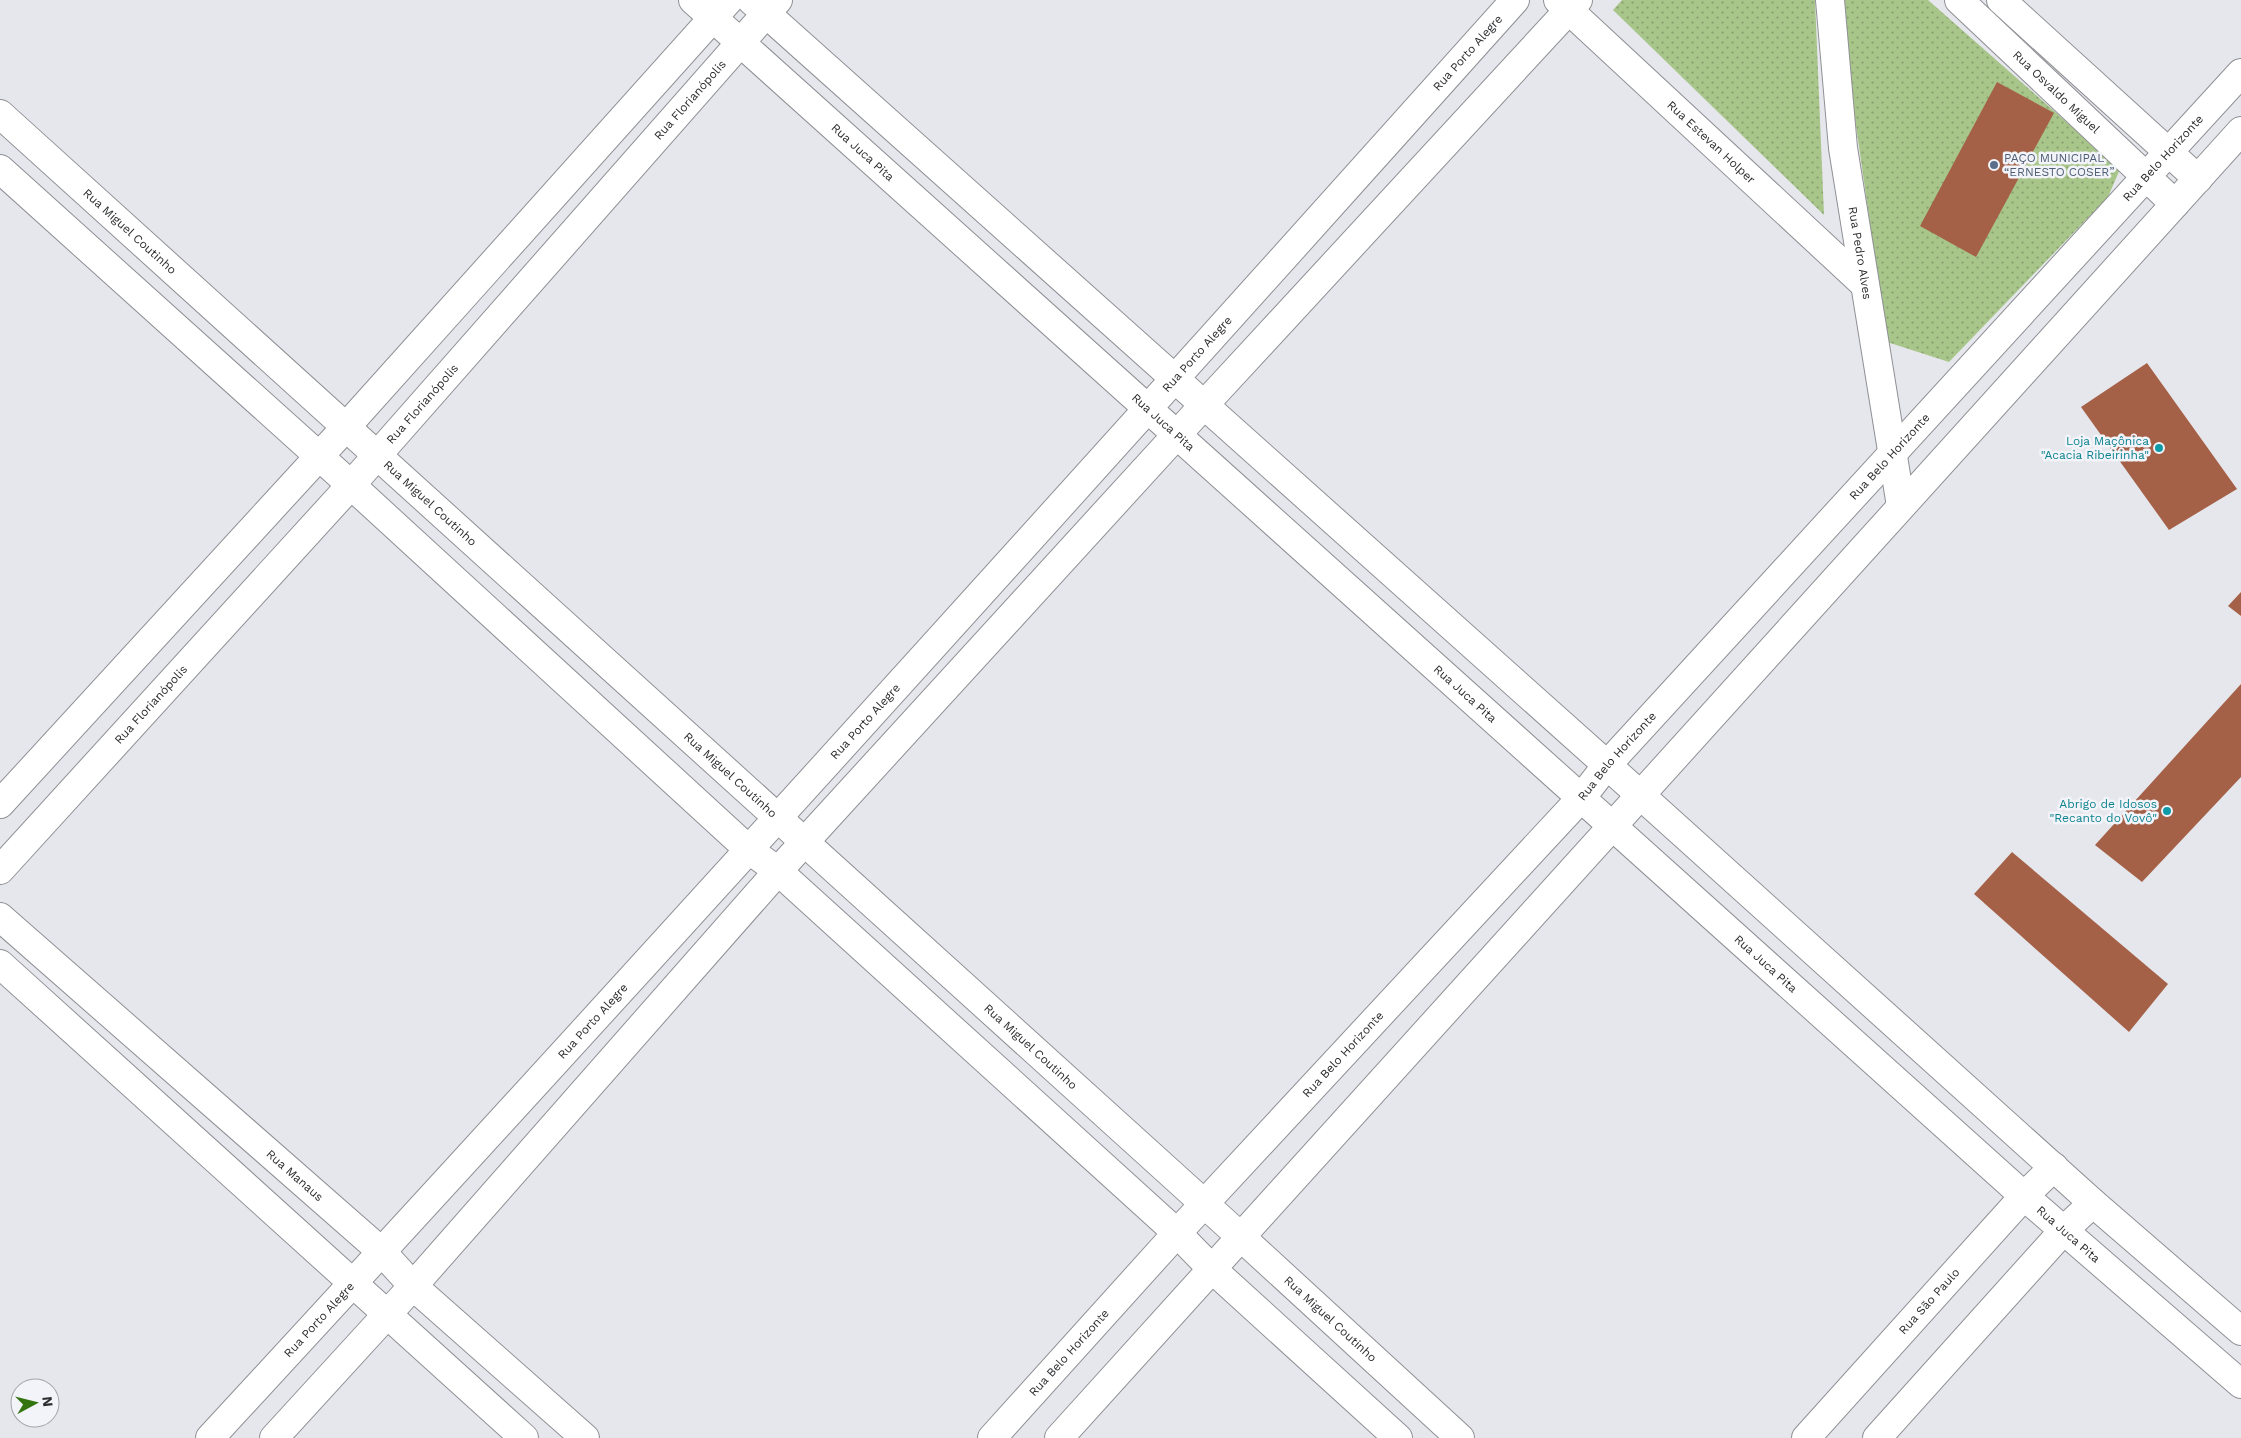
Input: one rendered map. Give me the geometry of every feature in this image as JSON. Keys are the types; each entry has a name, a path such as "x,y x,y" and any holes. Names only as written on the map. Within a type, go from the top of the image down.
{"street":[{"name":"Rua Juca Pita","path":"693,0 721,9 740,43 1582,797 2024,1196 2241,1384"},
{"name":"Rua Porto Alegre","path":"210,1438 382,1252 1148,409 1515,0"},
{"name":"Rua Pedro Alves","path":"1830,0 1843,148 1902,506"},
{"name":"Rua Osvaldo Miguel","path":"1959,0 2175,204"},
{"path":"2001,0 2198,179"},
{"path":"274,1438 413,1286 804,842 1177,435 1568,3"},
{"name":"Rua Estevan Holper","path":"1568,3 1864,284"},
{"path":"765,4 1175,379 1640,794 2093,1203 2241,1332"},
{"name":"Rua Florianópolis","path":"0,870 351,485 740,43 765,4"},
{"path":"0,804 319,457 721,9"},
{"name":"Rua Belo Horizonte","path":"992,1438 1177,1233 1582,797 1607,765 2241,73"},
{"name":"Rua Miguel Coutinho","path":"0,114 1241,1237 1460,1438"},
{"path":"1060,1438 1640,794 2241,132"},
{"path":"0,169 351,485 748,849 778,871 1177,1233 1212,1269 1398,1438"},
{"name":"Rua Manaus","path":"0,917 382,1252 413,1286 585,1438"},
{"path":"0,964 524,1438"},
{"name":"Rua São Paulo","path":"1806,1438 2024,1196 2054,1167"},
{"path":"1877,1438 2064,1230 2093,1203"}],"green space":[{"path":"1622,0 1815,0 1824,215 1613,10"},
{"path":"1838,0 1928,0 2120,169 2108,197 1949,362 1887,342"}],"building":[{"path":"1997,82 2054,113 1976,257 1920,226"},
{"name":"Loja Maçônica \"Acacia Ribeirinha\"","path":"2147,363 2237,489 2169,530 2081,407"},
{"path":"2241,592 2241,616 2228,606"},
{"name":"Abrigo de Idosos \"Recanto do Vovô\"","path":"2241,684 2241,777 2142,882 2095,845"},
{"path":"2012,852 2168,984 2129,1032 1974,894"}],"place":[{"name":"PAÇO MUNICIPAL “ERNESTO COSER”","path":"1994,165"},
{"name":"Loja Maçônica \"Acacia Ribeirinha\"","path":"2159,448"},
{"name":"Abrigo de Idosos \"Recanto do Vovô\"","path":"2167,811"}]}
